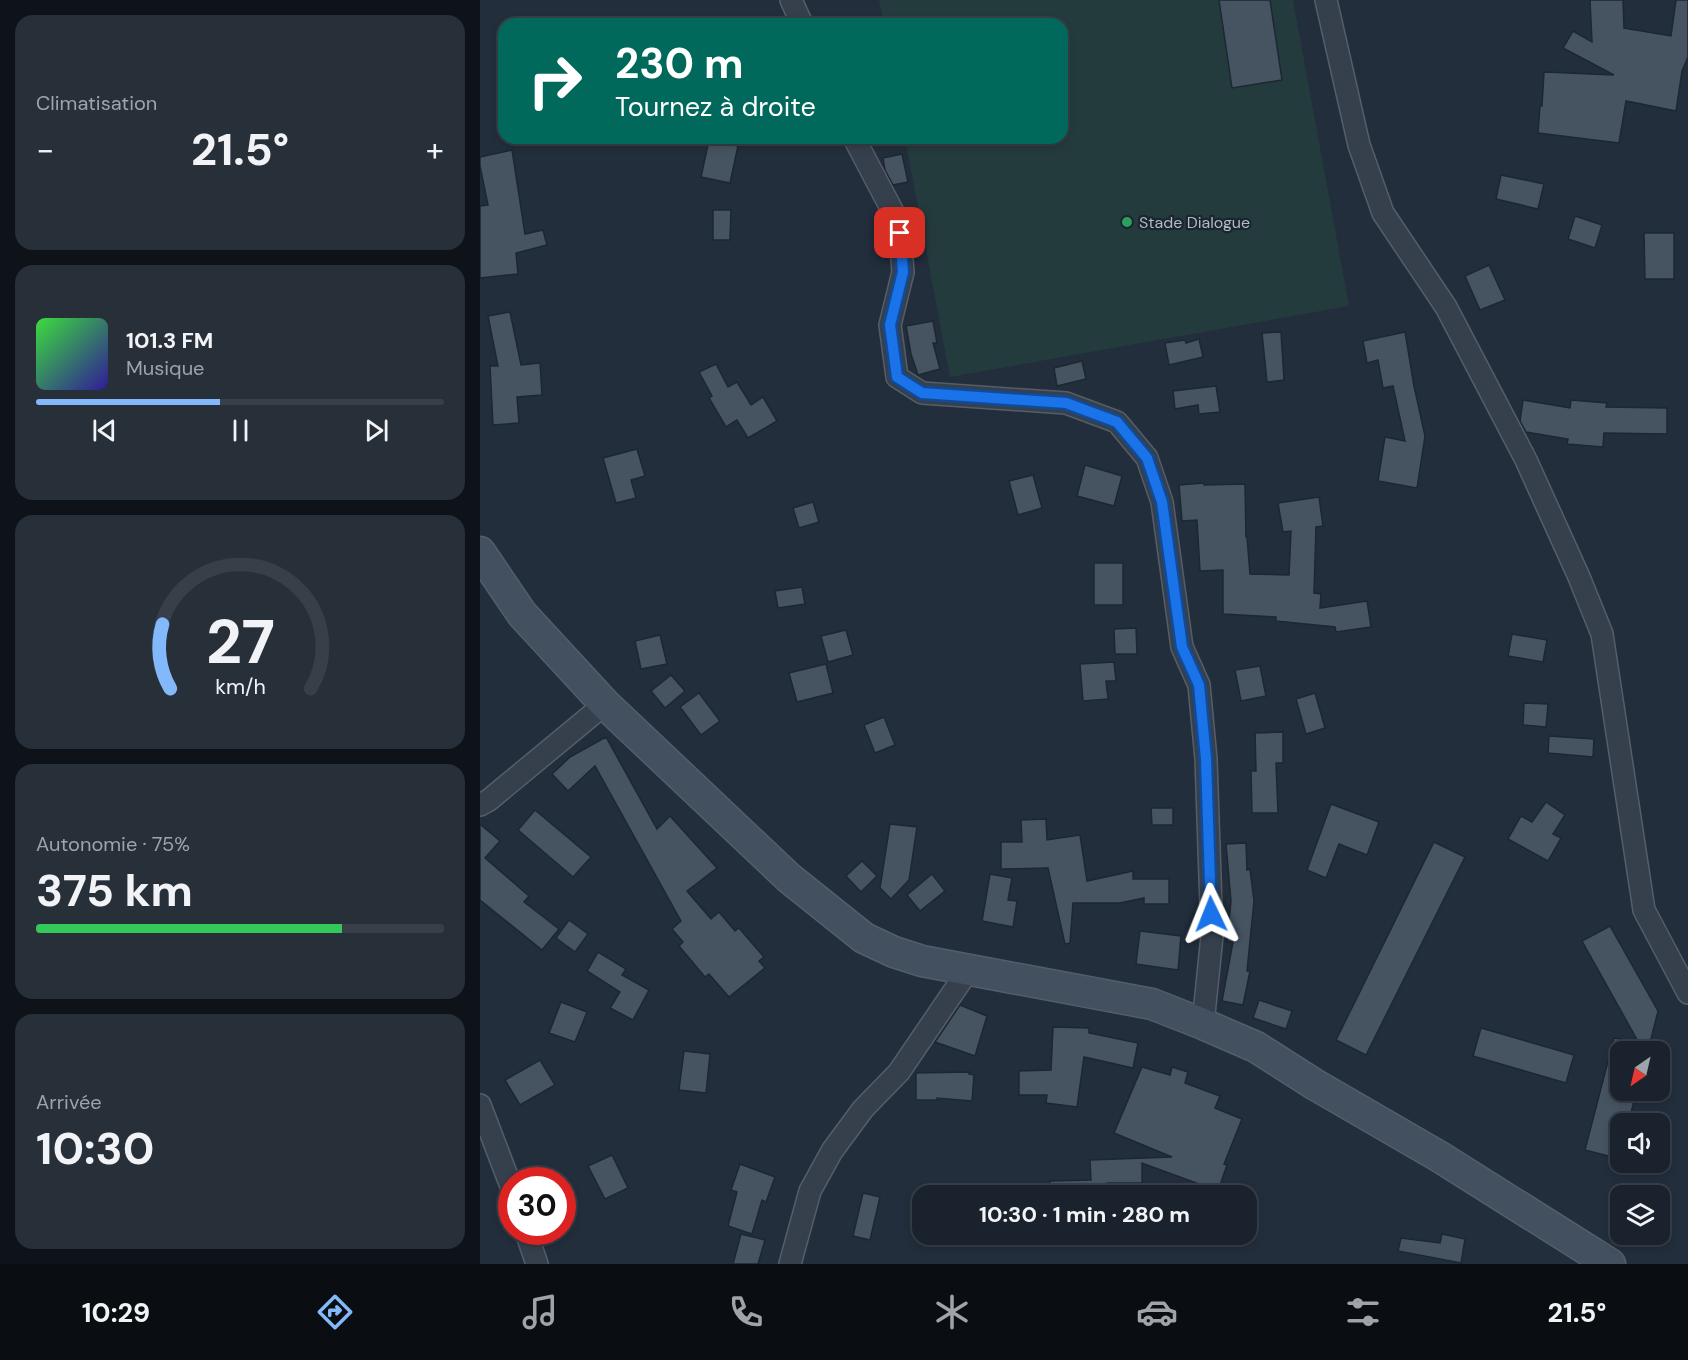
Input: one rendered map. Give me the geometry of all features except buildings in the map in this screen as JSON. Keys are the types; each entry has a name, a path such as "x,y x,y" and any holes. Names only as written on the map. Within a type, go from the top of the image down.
{"main road":[{"path":"480,552 522,615 605,704 789,878 864,938 894,952 922,961 1152,1004 1256,1047 1314,1084 1440,1157 1610,1264"}],"street":[{"path":"791,0 799,18"},
{"path":"1326,0 1359,145 1383,213 1446,306 1521,450 1579,577 1602,634 1644,910 1688,993"},
{"path":"857,144 892,210 900,233 903,272 890,325 897,377 922,393 1066,403 1117,422 1147,458 1162,502 1182,647 1199,685 1206,759 1212,936 1203,1024"},
{"path":"480,805 605,704"},
{"path":"790,1264 810,1191 832,1151 863,1109 899,1072 969,969"},
{"path":"480,1105 504,1167"},
{"path":"530,1245 537,1264"}],"green space":[{"name":"Stade Dialogue","path":"879,0 1293,0 1349,306 950,377 906,144 1068,144 1068,18 883,18"}],"place":[{"name":"Stade Dialogue","path":"1127,222"}],"route":[{"path":"900,233 903,272 890,325 897,377 922,393 1066,403 1117,422 1147,458 1162,502 1182,647 1199,685 1206,759 1211,914"}]}
